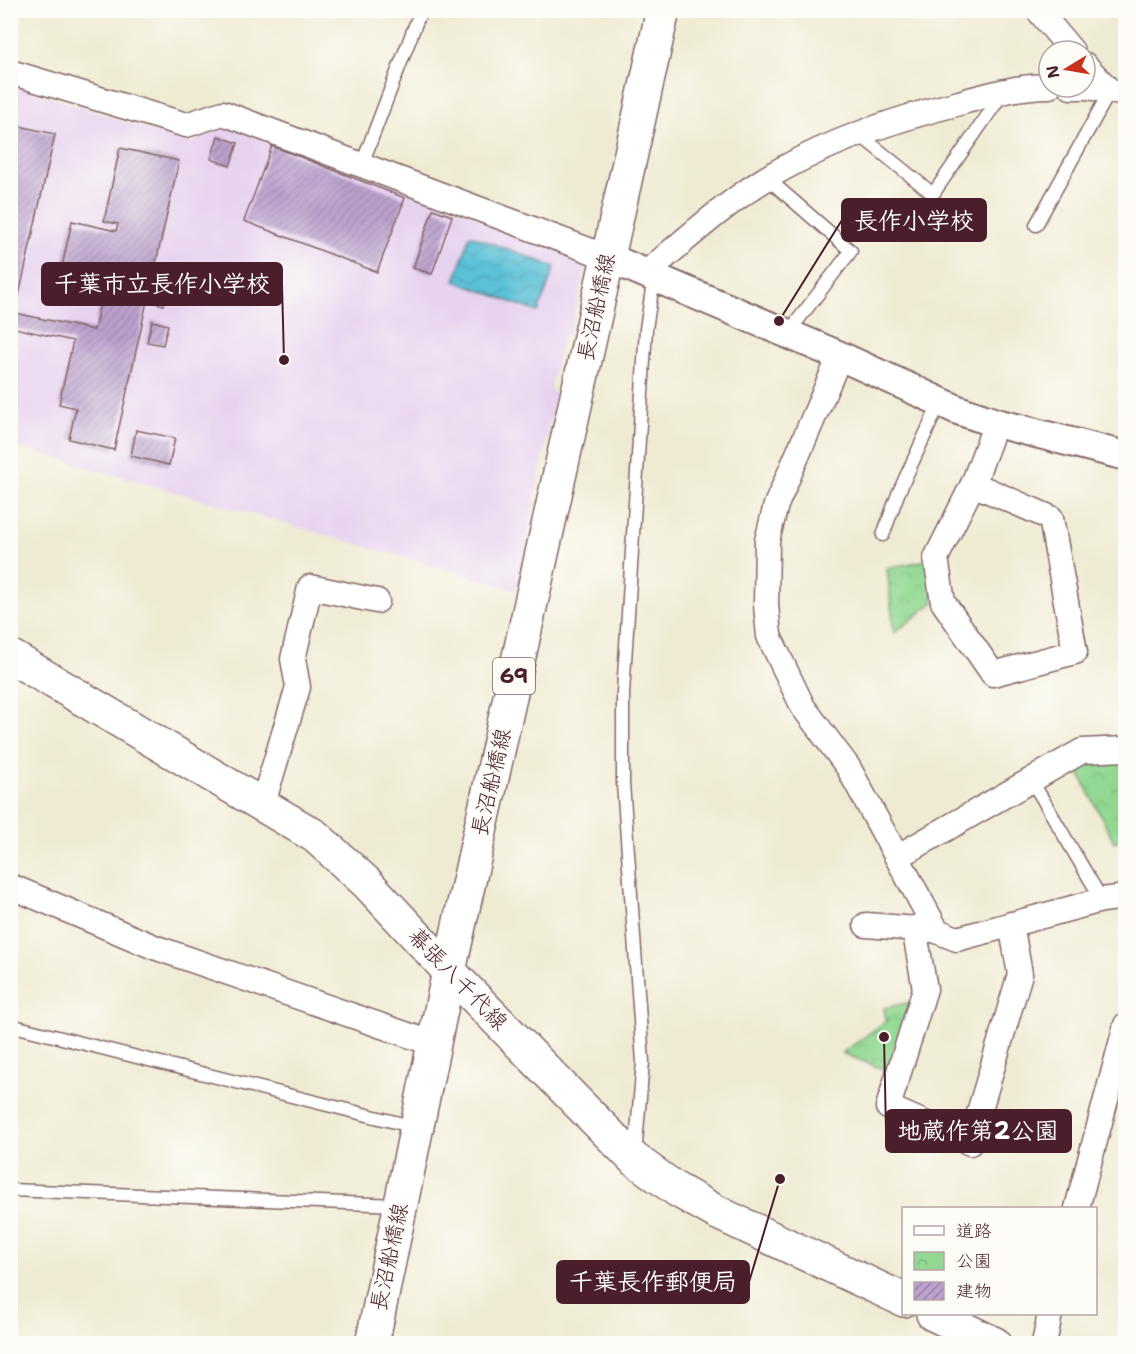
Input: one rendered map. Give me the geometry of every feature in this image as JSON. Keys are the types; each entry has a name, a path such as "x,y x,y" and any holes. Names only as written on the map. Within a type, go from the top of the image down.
{"main road":[{"name":"長沼船橋線","path":"372,1344 449,971 663,10"},
{"name":"幕張八千代線","path":"10,656 315,836 367,883 449,971 634,1159 676,1190 718,1213 902,1300"},
{"path":"935,1315 995,1344"}],"street":[{"path":"1038,10 1062,39"},
{"path":"10,72 186,125 224,113 607,257 788,333 940,402 996,423 1125,456"},
{"path":"1097,75 1118,93"},
{"path":"650,275 720,211 783,169 830,146 941,107 1005,91 1037,87"},
{"path":"1097,90 1118,93"},
{"path":"840,356 776,505 767,541 766,605 770,636 803,707 848,767 897,857 925,930 925,989 888,1107 970,1143 1020,974 1011,924"},
{"path":"973,484 1052,518 1075,652 993,674 943,602 936,558 973,484 996,423"},
{"path":"262,803 298,687 293,659 310,587 377,601"},
{"path":"897,857 1082,751 1125,749"},
{"path":"10,886 154,947 434,1044"},
{"path":"866,925 925,930 957,939 1114,899"},
{"path":"1078,1207 1125,1025"},
{"path":"1044,1344 1050,1315"}],"lane":[{"path":"362,164 421,10"},
{"path":"860,135 933,194 1005,91"},
{"path":"1036,225 1118,93"},
{"path":"768,178 851,251 788,333"},
{"path":"634,1159 643,1062 622,783 623,693 650,275"},
{"path":"883,535 898,494 940,402"},
{"path":"1032,781 1114,899"},
{"path":"10,1025 416,1128"},
{"path":"10,1190 400,1205"},
{"path":"251,1344 262,1344"}],"shaded area":[{"path":"10,84 190,143 219,128 243,128 583,256 587,266 569,334 563,335 551,387 556,393 517,590 11,445"}],"green space":[{"path":"928,560 934,602 894,633 887,568"},
{"path":"1125,760 1125,837 1114,842 1074,763"},
{"path":"916,1001 893,1073 842,1053 886,1021 884,1008"}],"water":[{"path":"470,235 555,267 538,312 455,281"}],"building":[{"path":"10,124 55,134 15,313 94,330 101,299 57,289 72,221 116,231 118,224 104,221 120,148 179,161 154,271 171,275 164,305 147,301 114,450 69,439 76,408 59,404 73,341 10,327"},
{"path":"218,136 238,143 230,166 211,159"},
{"path":"272,146 405,198 377,272 244,221"},
{"path":"433,209 452,216 432,274 413,268"},
{"path":"152,321 168,325 163,345 147,342"},
{"path":"136,430 175,438 169,465 131,456"}],"place":[{"name":"長作小学校","path":"779,321"},
{"name":"千葉市立長作小学校","path":"284,360"},
{"name":"地蔵作第2公園","path":"884,1037"},
{"name":"千葉長作郵便局","path":"780,1179"}]}
